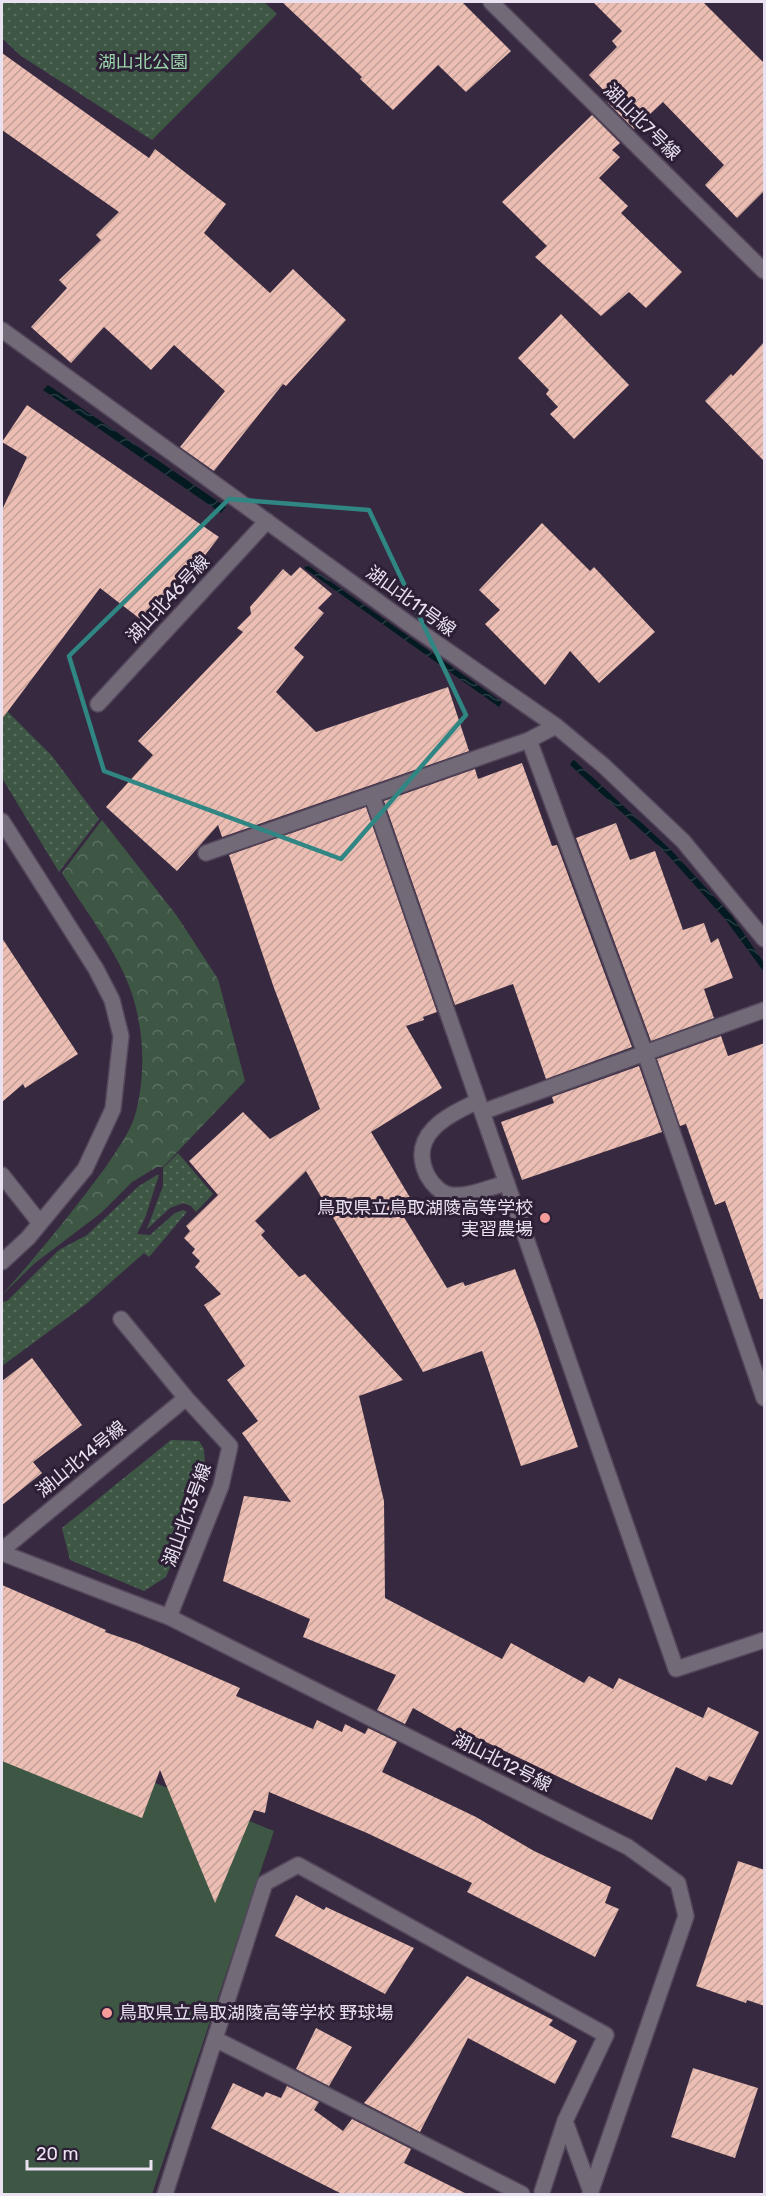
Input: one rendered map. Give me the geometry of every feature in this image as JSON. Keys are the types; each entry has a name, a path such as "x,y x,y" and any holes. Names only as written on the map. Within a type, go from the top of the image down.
{"street":[{"name":"湖山北7号線","path":"492,2 765,271"},
{"name":"湖山北11号線","path":"4,338 556,726 604,766 683,841 765,939"},
{"name":"湖山北46号線","path":"98,704 267,521"},
{"path":"206,854 529,740 556,726"},
{"path":"529,740 645,1053 765,1398"},
{"path":"372,796 676,1670 765,1640"},
{"path":"2,821 96,969 112,1000 122,1036 113,1108 85,1169 28,1238 2,1262"},
{"path":"507,1183 450,1195 432,1184 425,1170 421,1151 430,1133 449,1115 645,1053 765,1010"},
{"path":"2,1175 40,1223"},
{"name":"湖山北13号線","path":"121,1319 186,1398 230,1446 221,1486 169,1617"},
{"name":"湖山北14号線","path":"2,1551 186,1398"},
{"name":"湖山北12号線","path":"2,1551 169,1617 628,1847 678,1883 686,1916 590,2193"},
{"path":"165,2194 266,1884 298,1865 606,2035 565,2121 543,2194"},
{"path":"215,2039 522,2194"},
{"path":"565,2121 590,2193"}],"highlighted area":[{"path":"229,499 369,510 466,715 341,859 104,771 69,656"}],"green space":[{"name":"湖山北公園","path":"2,2 264,2 277,14 152,140 21,56 2,38"},
{"path":"2,706 52,756 99,819 59,872 2,778"},
{"path":"102,820 177,916 218,979 245,1081 163,1167 157,1167 132,1182 101,1213 35,1263 2,1295 55,1233 105,1168 131,1127 136,1112 141,1082 142,1051 139,1020 131,991 118,961 62,873"},
{"path":"178,1153 213,1194 196,1212 191,1206 183,1203 170,1208 147,1229 163,1186 163,1168"},
{"path":"159,1175 145,1218 137,1234 150,1235 175,1213 183,1210 187,1212 149,1257 144,1253 86,1304 2,1366 2,1302 7,1301 59,1250 87,1235 139,1186"},
{"path":"171,1440 199,1441 204,1449 206,1477 166,1577 144,1591 70,1560 62,1528"},
{"name":"鳥取県立鳥取湖陵高等学校 野球場","path":"2,1721 274,1831 152,2194 2,2194"}],"water":[{"path":"48,385 226,507 221,513 43,390"},
{"path":"307,565 502,702 499,707 304,568"},
{"path":"573,759 672,851 732,916 764,963 764,972 725,919 666,853 570,765"}],"building":[{"path":"282,2 462,2 511,51 466,92 438,65 393,110 360,79 362,77"},
{"path":"593,2 703,2 765,64 765,190 737,218 705,185 724,165 663,102 634,129 606,101 610,97 589,75 617,47 612,41 622,31"},
{"path":"2,53 149,158 155,149 226,204 204,233 270,293 293,269 346,320 286,386 283,384 214,471 180,447 225,391 174,345 151,370 104,327 71,363 31,327 67,288 59,280 101,240 96,235 119,212 2,130"},
{"path":"592,115 620,143 612,150 620,157 599,178 628,206 621,213 682,272 646,308 629,292 601,316 535,257 547,246 502,202"},
{"path":"561,314 629,385 574,439 550,414 558,407 546,394 549,390 518,358"},
{"path":"765,341 765,462 705,401 731,374 733,376"},
{"path":"27,405 219,537 186,580 179,575 144,622 100,588 2,719 2,510 27,457 2,442"},
{"path":"542,523 590,571 594,567 655,632 599,683 570,651 545,685 485,624 500,610 479,590"},
{"path":"300,567 332,594 318,608 324,613 294,648 304,657 276,692 316,732 448,687 469,751 222,837 218,825 177,871 106,807 153,755 138,741 243,632 237,628 251,614 250,607 283,569 291,576"},
{"path":"522,763 552,846 557,845 632,1047 546,1079 513,984 455,1005 384,801 475,769 478,779"},
{"path":"366,807 437,1012 423,1017 424,1020 406,1026 442,1088 371,1132 415,1206 402,1214 447,1288 463,1282 465,1286 515,1269 578,1447 521,1466 482,1351 423,1372 306,1171 255,1221 265,1231 261,1235 299,1277 305,1274 403,1380 359,1396 384,1501 385,1598 502,1659 511,1643 584,1683 589,1676 613,1689 619,1678 703,1718 708,1707 759,1732 732,1785 709,1776 706,1781 676,1767 652,1820 463,1731 461,1735 413,1708 405,1724 377,1710 396,1675 303,1637 310,1619 223,1581 244,1496 291,1502 242,1433 258,1421 227,1380 245,1366 204,1305 221,1294 195,1267 200,1261 192,1253 195,1249 184,1238 190,1231 186,1226 218,1195 189,1161 243,1112 270,1139 320,1109 274,988 229,855"},
{"path":"616,823 630,860 655,851 683,930 704,923 711,943 718,938 733,978 704,989 714,1018 651,1041 576,838"},
{"path":"2,938 78,1054 25,1088 23,1084 2,1102"},
{"path":"721,1036 728,1056 765,1043 765,1299 760,1299 725,1201 715,1205 686,1124 680,1126 657,1059"},
{"path":"639,1066 662,1132 522,1180 501,1122 554,1103 552,1097"},
{"path":"32,1358 82,1425 33,1462 42,1473 2,1505 2,1381"},
{"path":"2,1585 106,1630 105,1632 137,1643 240,1688 236,1696 313,1729 317,1720 342,1732 345,1724 365,1734 368,1728 397,1742 382,1772 476,1817 534,1851 611,1887 605,1903 619,1909 595,1957 467,1892 472,1883 367,1833 269,1792 265,1813 254,1810 215,1903 160,1770 142,1818 2,1761"},
{"path":"738,1861 765,1870 765,2006 747,2000 746,2003 696,1986"},
{"path":"296,1895 324,1910 326,1907 414,1948 385,1994 275,1936"},
{"path":"467,1976 553,2020 549,2025 577,2041 555,2084 468,2038 420,2132 364,2103"},
{"path":"316,2028 352,2047 329,2086 296,2069"},
{"path":"693,2068 758,2088 735,2158 671,2137"},
{"path":"233,2083 263,2097 266,2092 281,2098 287,2086 319,2102 314,2110 343,2131 352,2119 411,2149 404,2163 467,2194 342,2194 211,2128"}],"place":[{"name":"鳥取県立鳥取湖陵高等学校 実習農場","path":"545,1218"},
{"name":"鳥取県立鳥取湖陵高等学校 野球場","path":"107,2013"}]}
